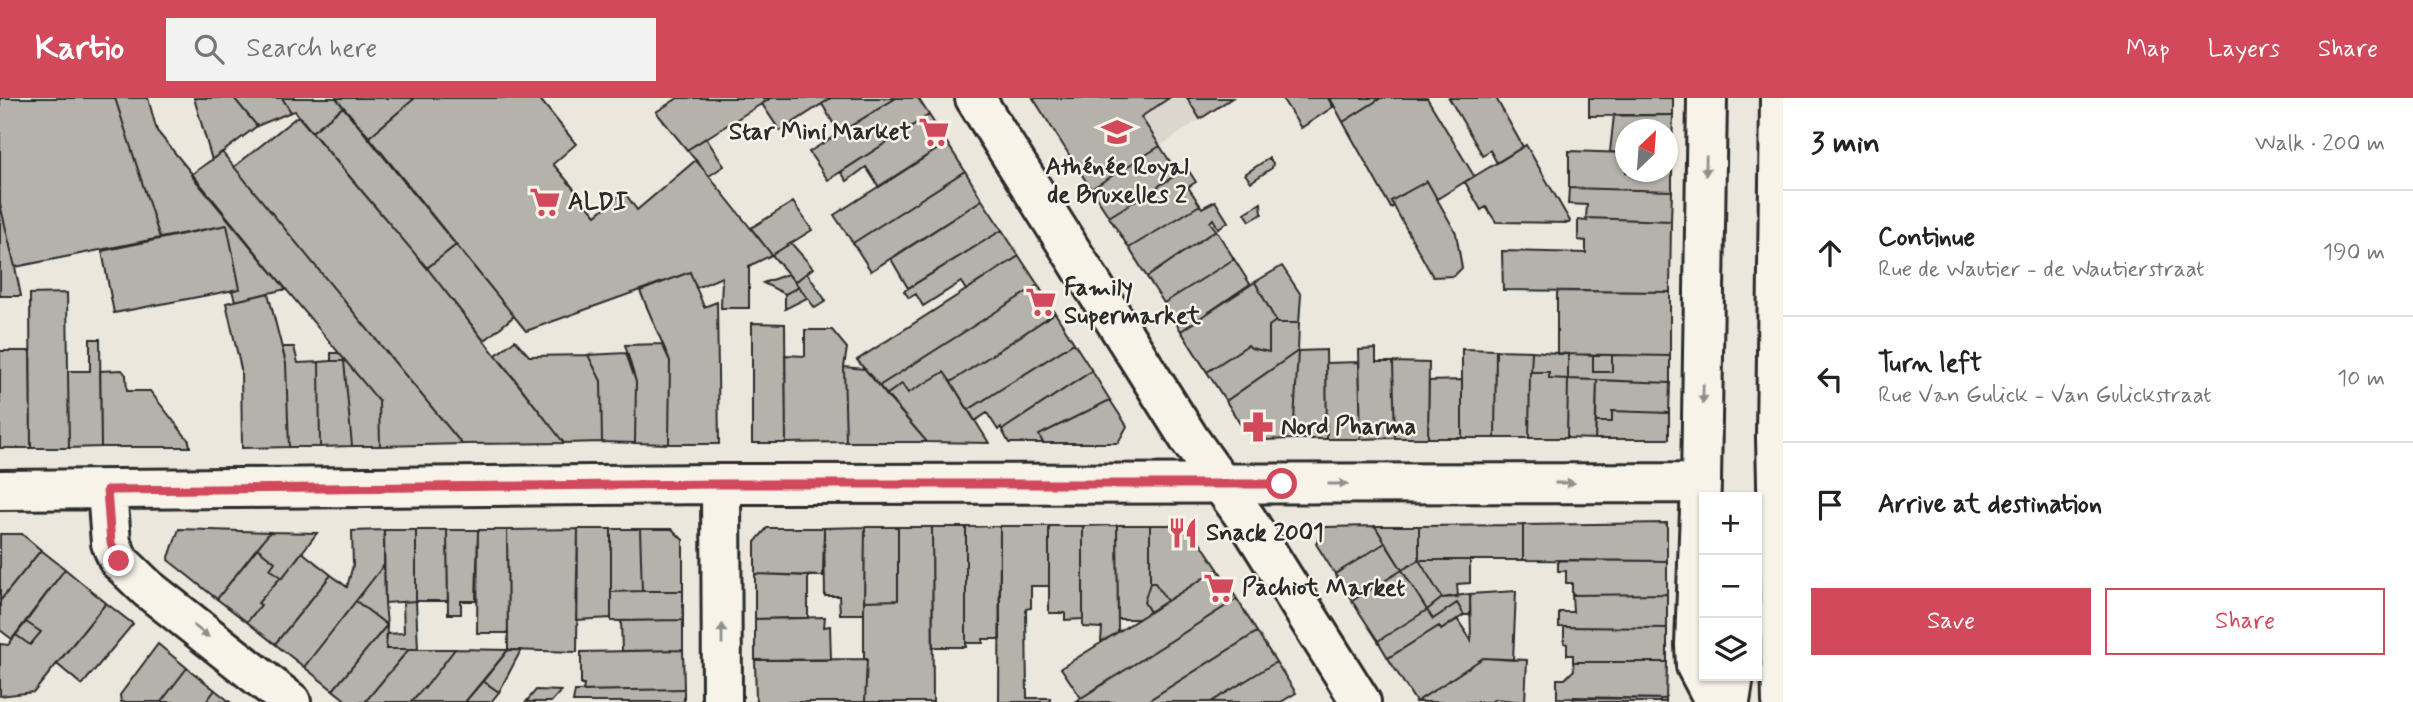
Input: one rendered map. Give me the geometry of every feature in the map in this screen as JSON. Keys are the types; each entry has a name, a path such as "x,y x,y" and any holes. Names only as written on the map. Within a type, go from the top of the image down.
{"street":[{"path":"975,98 1183,428 1247,520 1361,702"},
{"path":"1707,98 1696,666 1715,702"},
{"path":"1780,98 1776,438 1782,702"},
{"path":"1762,518 1776,438"},
{"path":"0,490 721,484 1701,483"},
{"path":"721,484 722,702"},
{"path":"107,490 111,543 119,561 148,589 291,702"},
{"path":"1730,702 1733,681"}],"shaded area":[{"path":"1033,98 1232,98 1160,146"}],"building":[{"path":"0,98 115,98 160,238 15,267 0,204"},
{"path":"115,98 148,98 157,131 286,289 235,301 232,290 240,289 227,225 160,238"},
{"path":"194,98 234,98 257,126 212,160"},
{"path":"234,98 282,98 291,112 257,126"},
{"path":"282,98 336,98 343,107 312,132 295,111 291,112"},
{"path":"336,98 415,98 369,137"},
{"path":"415,98 539,98 576,144 553,164 596,215 624,192 637,210 696,160 772,255 749,266 749,308 721,308 722,277 696,288 690,272 526,331 369,137"},
{"path":"678,98 771,98 687,150 656,112"},
{"path":"771,98 831,98 780,131 762,104"},
{"path":"831,98 896,98 839,133 822,104"},
{"path":"896,98 918,98 929,115 828,180 809,152"},
{"name":"Athénée Royal de Bruxelles 2","path":"1033,98 1169,98 1141,117 1160,146 1091,189"},
{"path":"1187,98 1232,98 1200,119"},
{"path":"1282,98 1328,98 1333,107 1301,128"},
{"path":"1330,98 1381,98 1343,122"},
{"path":"1381,98 1427,98 1474,176 1437,199 1427,181 1391,201 1394,206 1391,208 1343,122"},
{"path":"1449,98 1496,98 1523,147 1497,163 1490,150 1483,156"},
{"path":"1589,98 1673,98 1673,115 1589,116"},
{"path":"343,107 456,245 427,268 312,132"},
{"path":"929,115 947,143 879,187 866,167 847,181 841,172"},
{"path":"1614,115 1673,115 1673,119 1615,119 1615,152 1610,152"},
{"path":"298,116 427,268 564,443 462,444 234,167"},
{"path":"706,138 724,166 709,176 687,150"},
{"path":"947,143 965,171 853,243 834,215"},
{"path":"1526,145 1569,223 1496,222 1486,207 1481,210 1465,182"},
{"path":"1160,146 1178,174 1109,217 1091,189"},
{"path":"1569,151 1615,153 1615,182 1672,182 1672,191 1569,188"},
{"path":"222,152 462,444 380,446 379,401 191,175"},
{"path":"1269,158 1273,163 1272,168 1251,182 1245,174"},
{"path":"1187,168 1196,182 1188,187 1200,205 1129,248 1109,217"},
{"path":"965,171 982,200 871,271 853,243"},
{"path":"1427,181 1456,233 1462,268 1454,276 1433,277 1391,201"},
{"path":"1569,188 1672,191 1671,221 1586,218 1587,205 1568,204"},
{"path":"982,200 1002,230 908,288 891,259"},
{"path":"1215,201 1228,222 1218,228 1213,219 1210,222 1216,230 1147,277 1129,248 1200,205 1202,208"},
{"path":"793,202 812,230 772,255 751,228"},
{"path":"1261,203 1262,214 1250,221 1245,213"},
{"path":"0,204 15,267 21,296 0,296"},
{"path":"1586,218 1671,221 1670,292 1503,290 1502,251 1586,253 1586,241 1578,240 1578,220 1587,221"},
{"path":"227,225 240,289 114,313 102,251"},
{"path":"1002,230 1019,256 966,290 961,282 923,306 916,294 909,298 904,291"},
{"path":"1216,230 1234,259 1164,303 1147,277"},
{"path":"791,243 813,268 795,282 772,255"},
{"path":"456,245 514,316 484,341 427,268"},
{"path":"1019,256 1038,285 879,386 857,360"},
{"path":"1234,259 1250,284 1181,331 1164,303"},
{"path":"1282,266 1301,295 1299,323 1277,323 1255,282"},
{"path":"690,272 704,307 717,302 719,444 669,444 670,361 640,291"},
{"path":"807,273 826,301 815,308 795,282"},
{"path":"788,274 799,287 785,294 763,283"},
{"path":"1255,282 1276,321 1269,326 1269,352 1248,345 1207,372 1181,331"},
{"path":"1038,285 1055,313 951,382 944,372 908,393 902,384 886,395 879,386"},
{"path":"799,287 807,298 785,309 785,294"},
{"path":"1557,291 1670,292 1670,356 1557,354"},
{"path":"67,293 69,448 31,448 30,294"},
{"path":"268,293 286,364 289,447 242,448 241,369 226,303"},
{"path":"1055,313 1074,343 968,410 951,382"},
{"path":"1276,321 1299,323 1298,351 1226,401 1207,372 1248,345 1269,352 1269,326"},
{"path":"752,323 785,324 786,443 752,443"},
{"path":"805,330 832,330 847,348 844,367 846,442 786,443 785,355 805,356"},
{"path":"90,339 100,339 101,447 69,448 68,371 90,371"},
{"path":"515,340 529,356 588,355 601,381 602,442 564,443 496,355"},
{"path":"1074,343 1092,371 1002,430 1001,427 998,430 987,413 975,421 968,410"},
{"path":"662,344 670,361 669,444 635,443 636,382 625,345"},
{"path":"282,347 294,347 298,363 319,362 320,447 289,447 286,364"},
{"path":"1376,349 1376,362 1393,362 1395,438 1361,439 1359,350"},
{"path":"1462,349 1496,350 1495,438 1462,438"},
{"path":"1326,350 1327,439 1293,439 1298,351"},
{"path":"1496,350 1532,351 1529,438 1495,438"},
{"path":"0,351 30,351 31,448 0,448"},
{"path":"1298,351 1293,439 1261,440 1245,432 1226,401"},
{"path":"1532,351 1568,354 1568,379 1549,378 1549,372 1531,372"},
{"path":"331,353 339,353 379,401 380,446 352,446 344,361 331,361"},
{"path":"626,353 636,382 635,443 602,442 601,381 588,355"},
{"path":"1568,354 1593,355 1593,372 1612,372 1612,355 1670,356 1670,383 1568,379"},
{"path":"1593,355 1612,355 1612,372 1593,372"},
{"path":"344,361 352,446 320,447 319,362"},
{"path":"1359,362 1361,439 1327,439 1326,363"},
{"path":"1393,362 1429,363 1428,438 1395,438"},
{"path":"844,367 865,369 927,442 846,442"},
{"path":"122,370 126,375 127,391 150,391 189,441 190,447 101,447 100,371"},
{"path":"1092,371 1110,400 1039,435 1043,443 1009,443 1002,430"},
{"path":"944,372 989,443 927,442 886,395 902,384 908,393"},
{"path":"1530,372 1549,372 1549,378 1568,379 1567,438 1529,438"},
{"path":"1568,379 1597,380 1595,439 1567,438"},
{"path":"1462,380 1462,438 1428,438 1429,381"},
{"path":"1597,380 1670,383 1669,413 1612,411 1612,422 1596,422"},
{"path":"1110,400 1127,426 1118,443 1043,443 1039,435"},
{"path":"1612,411 1669,413 1669,439 1595,439 1596,422 1612,422"},
{"path":"1667,523 1667,561 1523,560 1523,525"},
{"path":"1117,525 1150,525 1150,583 1144,602 1150,612 1138,619 1118,619"},
{"path":"1117,525 1118,632 1101,642 1102,628 1083,627 1083,526"},
{"path":"1150,525 1179,525 1194,533 1218,569 1167,601 1155,583 1150,583"},
{"path":"1523,525 1523,560 1419,560 1419,526"},
{"path":"1000,526 1049,526 1049,586 1031,586 1031,608 1026,609 1027,698 1050,698 1050,702 999,702"},
{"path":"1000,526 1000,639 966,643 966,527"},
{"path":"1049,526 1083,526 1083,619 1065,620 1065,613 1049,613"},
{"path":"1375,526 1385,543 1335,574 1316,544 1325,527"},
{"path":"1375,526 1419,526 1419,560 1402,570"},
{"path":"865,527 898,527 898,600 864,601"},
{"path":"865,527 864,614 840,614 839,596 825,596 824,528"},
{"path":"898,527 932,527 933,702 865,702 867,659 864,659 864,601 898,600"},
{"path":"932,527 966,527 966,647 933,647"},
{"path":"767,528 824,528 823,576 755,574 755,542"},
{"path":"179,529 270,532 217,599 168,560"},
{"path":"578,529 611,529 611,618 576,620"},
{"path":"578,529 577,652 508,650 507,530"},
{"path":"611,529 640,529 642,591 611,592"},
{"path":"640,529 672,529 683,540 683,591 642,591"},
{"path":"384,530 416,530 416,601 385,603"},
{"path":"384,530 384,565 304,667 275,644 331,575 347,587 353,565 352,531"},
{"path":"416,530 447,530 448,601 416,601"},
{"path":"447,530 478,530 476,601 461,601 461,614 448,614"},
{"path":"478,530 507,530 508,633 477,633"},
{"path":"270,532 317,533 282,578 270,569 275,562 257,548"},
{"path":"0,534 22,534 41,550 0,601"},
{"path":"1385,543 1402,570 1352,601 1335,574"},
{"path":"257,548 275,562 270,569 281,577 258,603 261,605 247,622 217,599"},
{"path":"41,550 65,569 12,639 0,630 0,601"},
{"path":"302,552 331,575 275,644 247,622 261,605 258,603"},
{"path":"1419,560 1442,598 1427,610 1402,570"},
{"path":"1419,560 1470,560 1470,583 1457,584 1458,597 1442,598"},
{"path":"1558,560 1667,561 1667,594 1572,595 1572,583 1566,583 1566,571 1558,571"},
{"path":"384,565 385,603 387,625 356,601"},
{"path":"65,569 106,603 34,692 0,696 0,644 8,645 16,635 30,645 41,632 26,622"},
{"path":"1218,569 1237,599 1081,698 1061,668"},
{"path":"1402,570 1427,610 1378,641 1352,601"},
{"path":"755,574 808,576 808,618 755,619"},
{"path":"1150,583 1155,583 1167,601 1150,612 1144,602"},
{"path":"683,591 683,620 611,621 611,592"},
{"path":"1516,591 1513,660 1483,658 1416,702 1388,658 1439,626 1441,630 1457,619 1471,640 1470,594"},
{"path":"1470,594 1470,615 1464,615 1457,603 1433,619 1427,610 1442,598"},
{"path":"1667,594 1667,628 1559,627 1559,612 1573,612 1572,595"},
{"path":"1237,599 1257,632 1146,702 1075,702"},
{"path":"356,601 387,625 333,690 304,667"},
{"path":"416,601 418,649 386,649 387,634 404,633 403,602"},
{"path":"106,603 133,624 82,685 57,664"},
{"path":"1457,603 1464,615 1441,630 1439,626 1388,658 1378,641 1427,610 1433,619"},
{"path":"825,617 824,627 830,626 831,660 755,660 755,619"},
{"path":"683,620 683,650 622,651 621,621"},
{"path":"26,622 41,632 30,645 16,635"},
{"path":"387,625 386,649 409,649 365,702 348,702 333,690"},
{"path":"1564,627 1667,628 1667,662 1573,662 1573,655 1567,655"},
{"path":"1257,632 1276,662 1211,702 1146,702"},
{"path":"158,644 187,668 161,702 121,702 120,695"},
{"path":"409,649 455,649 411,702 365,702"},
{"path":"455,649 508,650 465,702 411,702 425,688"},
{"path":"508,650 521,650 499,692 483,681"},
{"path":"683,650 684,689 583,691 581,652"},
{"path":"1483,658 1527,660 1525,702 1495,699 1491,702 1416,702"},
{"path":"867,659 865,702 756,702 755,660"},
{"path":"1276,662 1296,693 1281,702 1211,702"},
{"path":"1573,662 1667,662 1666,699 1557,698 1557,679 1565,679 1574,670"},
{"path":"187,668 215,690 206,702 161,702"},
{"path":"483,681 499,692 491,702 465,702"},
{"path":"684,689 684,702 573,702 575,691"},
{"path":"215,690 230,702 206,702"},
{"path":"536,690 561,691 551,702 526,702"},
{"path":"1574,697 1666,699 1666,702 1573,702"}],"place":[{"name":"Star Mini Market","path":"934,132"},
{"name":"Athénée Royal de Bruxelles 2","path":"1117,132"},
{"name":"ALDI","path":"545,202"},
{"name":"Family Supermarket","path":"1041,302"},
{"name":"Nord Pharma","path":"1258,427"},
{"name":"Snack 2001","path":"1183,533"},
{"name":"Pachiot Market","path":"1219,588"}],"route":[{"path":"119,561 111,543 107,490 721,484 1282,484"}]}
